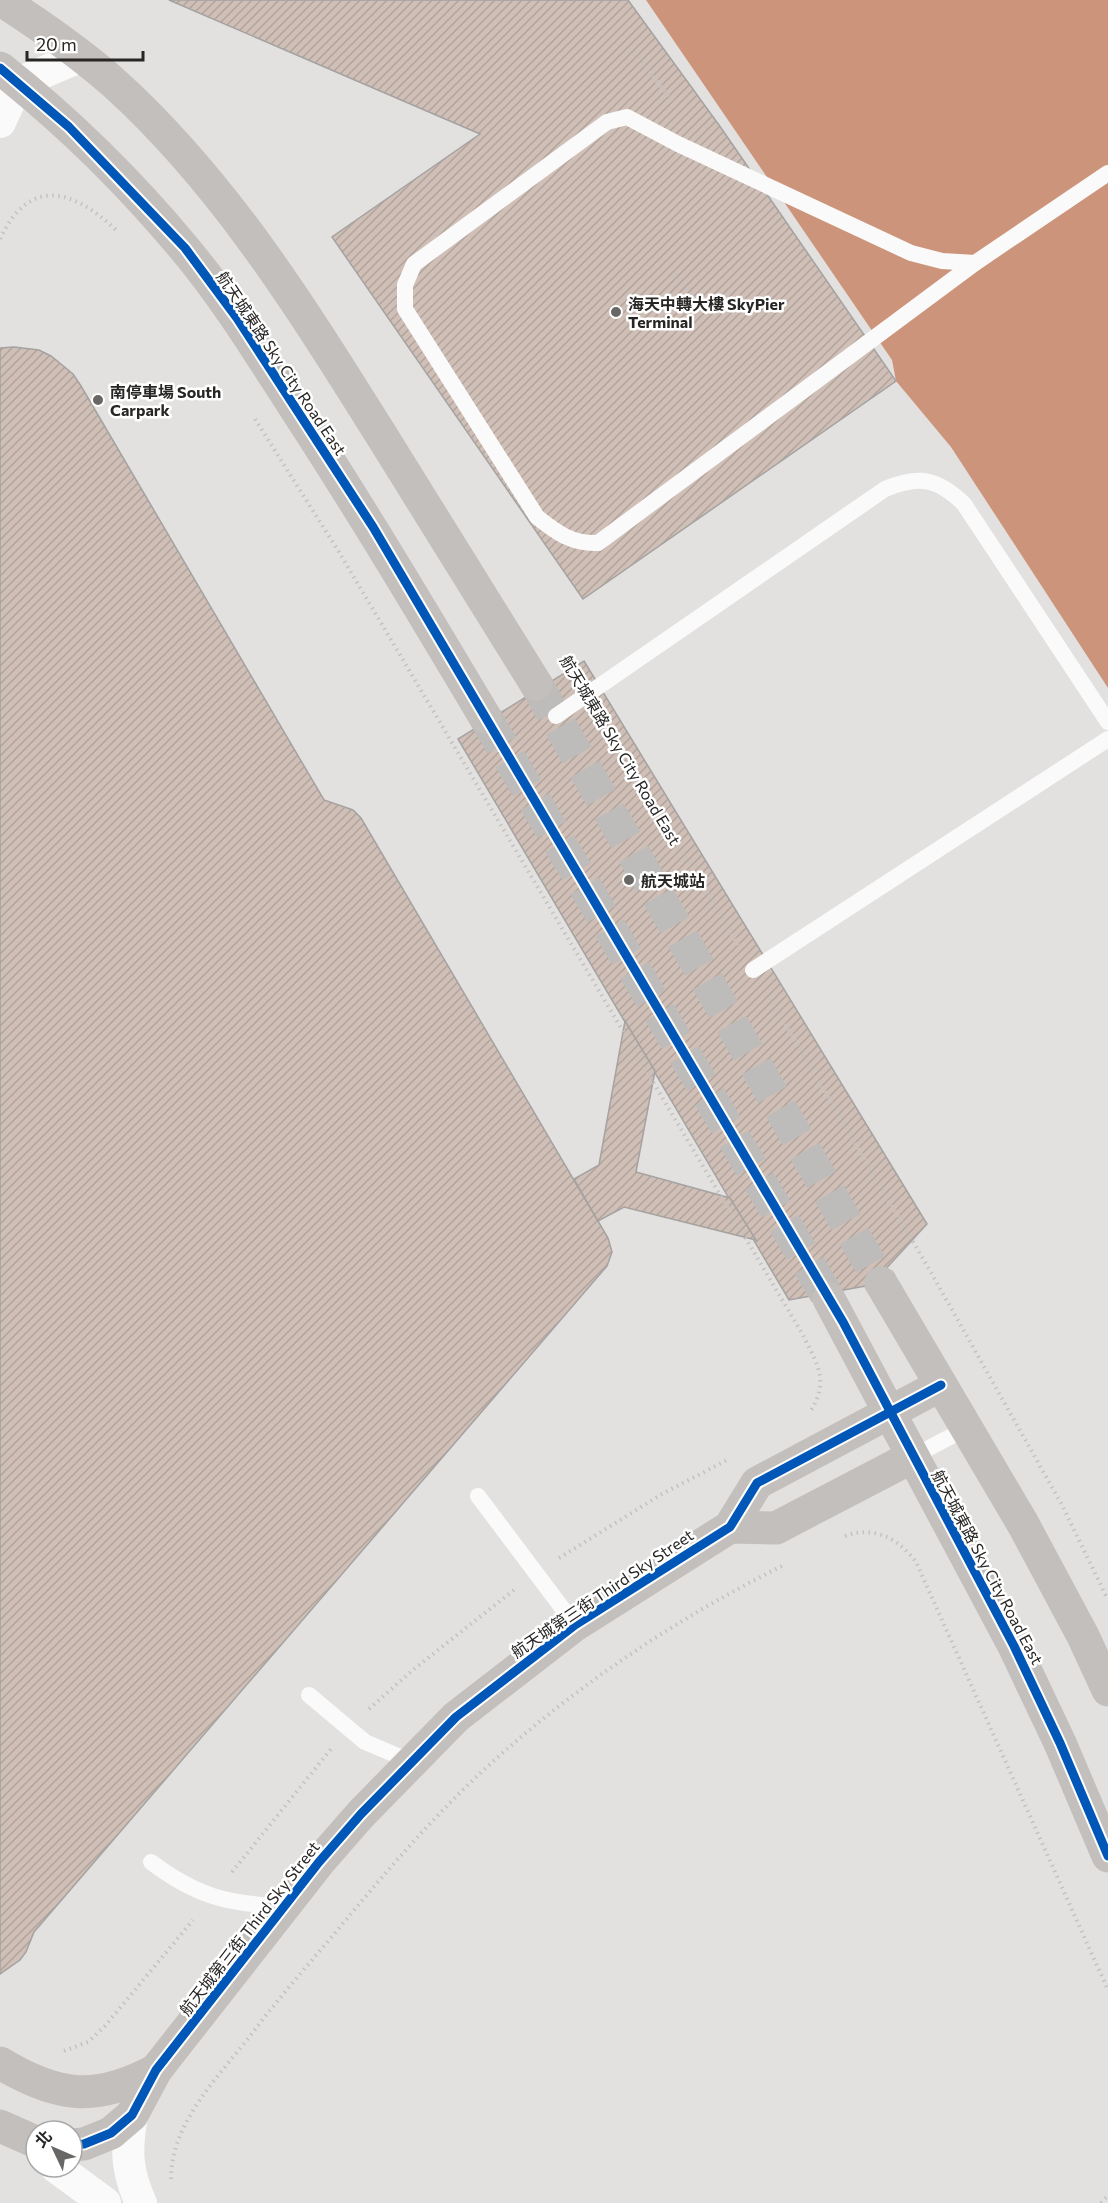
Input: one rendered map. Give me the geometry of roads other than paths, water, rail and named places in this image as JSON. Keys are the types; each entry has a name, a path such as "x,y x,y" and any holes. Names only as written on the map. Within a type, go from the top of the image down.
{"street":[{"path":"1,0 82,56 155,124 203,177 250,235 333,357 536,684"},
{"path":"0,122 9,75 82,56"},
{"name":"航天城東路 Sky City Road East","path":"9,75 69,127 128,186 185,248 237,318 373,527 485,717"},
{"path":"881,1283 1023,1524 1083,1636 1108,1690"},
{"name":"航天城東路 Sky City Road East","path":"829,1299 1014,1646 1060,1743 1108,1856"},
{"name":"航天城第三街 Third Sky Street","path":"132,2115 156,2070 285,1906 361,1814 410,1761 456,1717 575,1625 730,1527 757,1483 941,1385"},
{"path":"730,1527 776,1527 912,1457"},
{"path":"0,2063 42,2085 64,2092 86,2093 112,2090 156,2070"},
{"path":"84,2144 111,2133 132,2115"},
{"path":"132,2115 126,2149 131,2181 141,2203"},
{"path":"2,2128 24,2137"},
{"path":"2,2128 24,2144"},
{"path":"72,2179 105,2203"}],"lane":[{"path":"975,263 942,261 911,253 627,117 607,122 414,264 405,285 405,309 537,517 560,535 581,544 598,543 975,263 1108,173"},
{"path":"556,716 885,489 906,481 928,481 948,489 964,504 1108,722"},
{"path":"753,970 1108,739"},
{"path":"912,1457 967,1428"},
{"path":"478,1496 575,1625"},
{"path":"309,1695 348,1729 385,1752 410,1761"},
{"path":"151,1862 190,1888 212,1898 246,1906 285,1906"}],"tunnel":[{"path":"536,684 881,1283"},
{"path":"485,717 829,1299"}],"place":[{"name":"海天中轉大樓 SkyPier Terminal","path":"616,312"},
{"name":"南停車場 South Carpark","path":"98,400"},
{"name":"航天城站","path":"629,880"}]}
